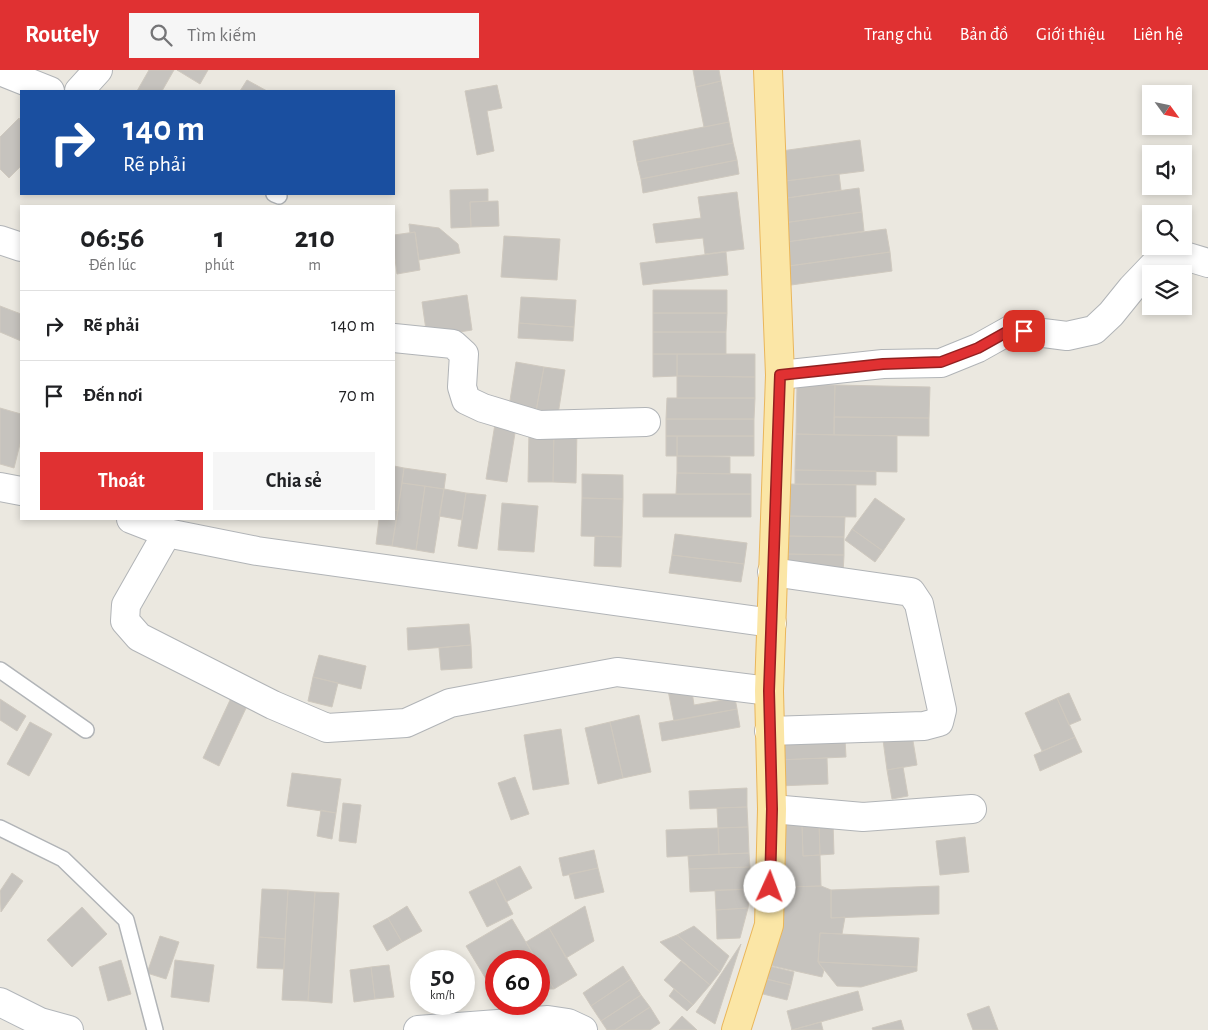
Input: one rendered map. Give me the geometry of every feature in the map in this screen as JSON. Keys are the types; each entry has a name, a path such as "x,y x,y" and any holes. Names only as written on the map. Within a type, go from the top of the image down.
{"main road":[{"path":"736,1030 769,925 772,809 769,691 780,375 768,70"}],"street":[{"path":"80,90 98,70"},
{"path":"0,71 48,90"},
{"path":"0,240 20,247"},
{"path":"780,375 883,364 941,362 978,348 1012,329 1067,336 1094,330 1111,314 1153,266 1178,254 1208,263"},
{"path":"395,338 453,344 464,354 462,387 466,400 483,408 539,425 646,422"},
{"path":"0,487 20,491"},
{"path":"134,520 167,533 257,551 772,623"},
{"path":"167,533 126,605 125,621 139,637 273,705 327,728 406,723 450,703 617,672 769,691"},
{"path":"769,731 924,726 939,722 942,710 918,604 911,592 772,572"},
{"path":"772,809 863,817 972,809"},
{"path":"0,1002 40,1022 68,1030"},
{"path":"418,1030 548,1020 568,1023 583,1030"}],"lane":[{"path":"0,670 86,730"},
{"path":"0,828 63,859 126,920 154,1030"}],"building":[{"path":"149,70 174,70 163,90 138,90"},
{"path":"177,70 208,70 200,84"},
{"path":"693,70 719,70 721,81 696,87"},
{"path":"247,80 265,90 241,90"},
{"path":"721,81 729,122 704,127 696,87"},
{"path":"497,85 502,108 487,111 494,151 477,155 465,91"},
{"path":"19,118 20,167 9,178 0,169 0,137"},
{"path":"729,122 733,143 637,162 633,141"},
{"path":"860,140 864,171 778,182 774,152"},
{"path":"733,143 737,160 641,179 637,162"},
{"path":"737,160 739,174 643,193 641,179"},
{"path":"839,174 841,190 780,199 778,182"},
{"path":"859,188 862,212 783,223 780,199"},
{"path":"488,189 488,201 470,202 471,227 451,228 450,190"},
{"path":"737,192 744,249 705,254 703,238 656,243 653,224 701,218 698,197"},
{"path":"498,201 499,226 471,227 470,202"},
{"path":"862,212 864,231 786,242 783,223"},
{"path":"409,224 439,228 458,244 460,253 419,260 415,232 410,233"},
{"path":"886,229 890,252 789,266 786,242"},
{"path":"415,232 420,270 397,274 395,235"},
{"path":"504,236 560,239 557,280 501,277"},
{"path":"726,252 728,275 643,285 640,263"},
{"path":"890,252 892,271 791,285 789,266"},
{"path":"653,290 727,290 727,313 653,313"},
{"path":"467,295 472,330 427,337 422,302"},
{"path":"521,297 576,300 574,327 519,323"},
{"path":"0,306 20,314 20,341 0,332"},
{"path":"653,313 727,313 726,332 653,332"},
{"path":"519,323 574,327 573,341 518,338"},
{"path":"653,332 726,332 726,354 653,354"},
{"path":"653,354 677,354 677,376 653,377"},
{"path":"677,354 755,354 755,377 677,376"},
{"path":"516,362 544,367 535,417 508,413"},
{"path":"544,367 565,370 557,421 535,417"},
{"path":"677,376 755,377 755,398 677,398"},
{"path":"797,385 835,385 834,435 796,434"},
{"path":"835,385 930,387 929,418 834,417"},
{"path":"667,398 755,398 754,419 666,419"},
{"path":"0,408 20,414 20,444 14,468 0,464"},
{"path":"834,417 929,418 929,436 834,435"},
{"path":"666,419 754,419 754,436 666,436"},
{"path":"495,424 516,427 507,482 486,479"},
{"path":"529,430 554,430 553,482 528,482"},
{"path":"554,430 577,430 576,483 553,482"},
{"path":"796,434 897,436 897,472 795,470"},
{"path":"666,436 677,436 677,456 666,456"},
{"path":"677,436 754,436 754,456 677,456"},
{"path":"677,456 730,457 730,474 677,473"},
{"path":"395,466 404,468 398,511 395,510"},
{"path":"404,468 446,474 444,489 402,483"},
{"path":"795,470 876,471 876,485 795,484"},
{"path":"677,473 751,474 751,494 676,494"},
{"path":"582,474 623,475 623,499 582,498"},
{"path":"402,483 425,486 416,550 392,546"},
{"path":"786,484 856,485 856,517 785,516"},
{"path":"425,486 444,489 434,553 416,550"},
{"path":"444,489 466,493 462,520 439,516"},
{"path":"466,493 486,495 477,549 458,546"},
{"path":"643,494 751,494 751,517 643,517"},
{"path":"582,498 623,499 622,537 581,536"},
{"path":"875,498 905,519 883,551 852,529"},
{"path":"502,503 538,506 534,552 498,550"},
{"path":"395,510 398,511 392,546 376,544 379,520 395,520"},
{"path":"785,516 845,517 844,537 785,536"},
{"path":"852,529 883,551 875,562 845,540"},
{"path":"675,534 747,543 744,564 672,555"},
{"path":"595,536 622,537 621,567 594,566"},
{"path":"785,536 844,537 844,555 785,554"},
{"path":"785,554 844,555 843,574 784,574"},
{"path":"672,555 744,564 741,582 669,573"},
{"path":"469,624 471,645 408,650 407,628"},
{"path":"471,645 472,668 441,670 439,648"},
{"path":"319,655 366,666 361,689 313,677"},
{"path":"313,677 338,683 332,707 308,701"},
{"path":"691,685 694,705 735,698 737,709 674,721 668,690"},
{"path":"1069,693 1081,720 1069,725 1057,698"},
{"path":"231,698 247,706 219,766 203,758"},
{"path":"1057,698 1075,737 1042,751 1025,713"},
{"path":"0,699 26,716 17,731 0,720"},
{"path":"737,709 740,727 662,741 659,723"},
{"path":"639,715 651,772 623,778 610,722"},
{"path":"30,722 52,734 29,776 7,764"},
{"path":"610,722 623,778 598,784 585,728"},
{"path":"561,729 569,784 533,790 524,735"},
{"path":"912,735 917,765 887,770 883,740"},
{"path":"1075,737 1082,752 1040,771 1034,755"},
{"path":"845,739 846,757 777,760 776,742"},
{"path":"827,758 828,784 778,786 777,760"},
{"path":"903,767 908,796 892,799 887,770"},
{"path":"292,773 341,779 336,813 287,806"},
{"path":"515,777 529,814 511,820 498,783"},
{"path":"747,788 747,807 690,809 689,791"},
{"path":"343,803 361,805 356,843 339,841"},
{"path":"747,807 748,827 718,828 717,808"},
{"path":"321,810 336,813 332,839 317,836"},
{"path":"833,822 834,854 820,855 819,823"},
{"path":"819,823 820,855 803,856 802,824"},
{"path":"784,824 802,824 803,856 820,855 821,886 786,887"},
{"path":"748,827 749,853 719,854 718,828"},
{"path":"718,828 719,854 667,857 666,830"},
{"path":"965,837 969,872 940,875 936,841"},
{"path":"594,850 598,868 563,876 559,858"},
{"path":"749,853 750,867 689,869 688,856"},
{"path":"520,866 532,888 506,902 495,879"},
{"path":"750,867 751,889 690,892 689,869"},
{"path":"598,868 604,892 575,899 569,874"},
{"path":"12,873 23,881 1,912 0,891"},
{"path":"495,879 513,914 487,927 469,892"},
{"path":"779,883 786,887 821,886 831,890 831,918 845,917 842,934 820,933 818,962 824,970 822,977 760,963"},
{"path":"939,886 939,914 831,918 831,890"},
{"path":"262,889 288,890 285,939 259,937"},
{"path":"751,889 748,908 716,910 715,890"},
{"path":"288,890 315,892 308,1001 282,1000"},
{"path":"315,892 339,893 332,1003 308,1001"},
{"path":"407,906 422,931 402,942 388,918"},
{"path":"585,906 594,941 566,958 549,928"},
{"path":"82,907 107,934 72,967 47,940"},
{"path":"748,908 740,938 717,939 716,910"},
{"path":"388,918 402,942 387,951 373,926"},
{"path":"512,919 530,950 485,950 485,977 475,961 475,950 468,950 466,946"},
{"path":"694,926 729,956 720,972 677,935"},
{"path":"549,928 577,975 554,989 550,982 550,950 531,950 526,942"},
{"path":"820,933 919,938 917,967 818,962"},
{"path":"677,935 720,972 710,985 660,942"},
{"path":"160,936 179,942 166,979 147,973"},
{"path":"259,937 285,939 284,969 257,968"},
{"path":"741,944 715,1024 696,1012"},
{"path":"121,960 131,994 108,1001 99,967"},
{"path":"175,960 214,965 209,1002 171,997"},
{"path":"681,961 710,985 693,1005 664,980"},
{"path":"818,962 917,967 917,971 861,987 837,986"},
{"path":"761,964 794,972 791,985 758,977"},
{"path":"389,965 394,997 375,999 371,967"},
{"path":"623,966 631,979 591,1006 583,993"},
{"path":"371,967 375,999 354,1002 350,970"},
{"path":"758,977 791,985 787,1000 755,992"},
{"path":"631,979 641,995 601,1021 591,1006"},
{"path":"674,989 693,1005 687,1011 669,996"},
{"path":"858,991 863,1010 792,1030 787,1011"},
{"path":"641,995 650,1007 615,1030 607,1030 601,1021"},
{"path":"989,1006 998,1030 973,1030 967,1014"},
{"path":"650,1007 660,1023 650,1030 615,1030"},
{"path":"682,1016 697,1030 669,1030"},
{"path":"901,1020 904,1030 873,1030 872,1028"},
{"path":"821,1022 823,1030 792,1030"}],"route":[{"path":"770,887 772,809 769,691 780,375 883,364 941,362 978,348 1012,329 1024,331"}]}
